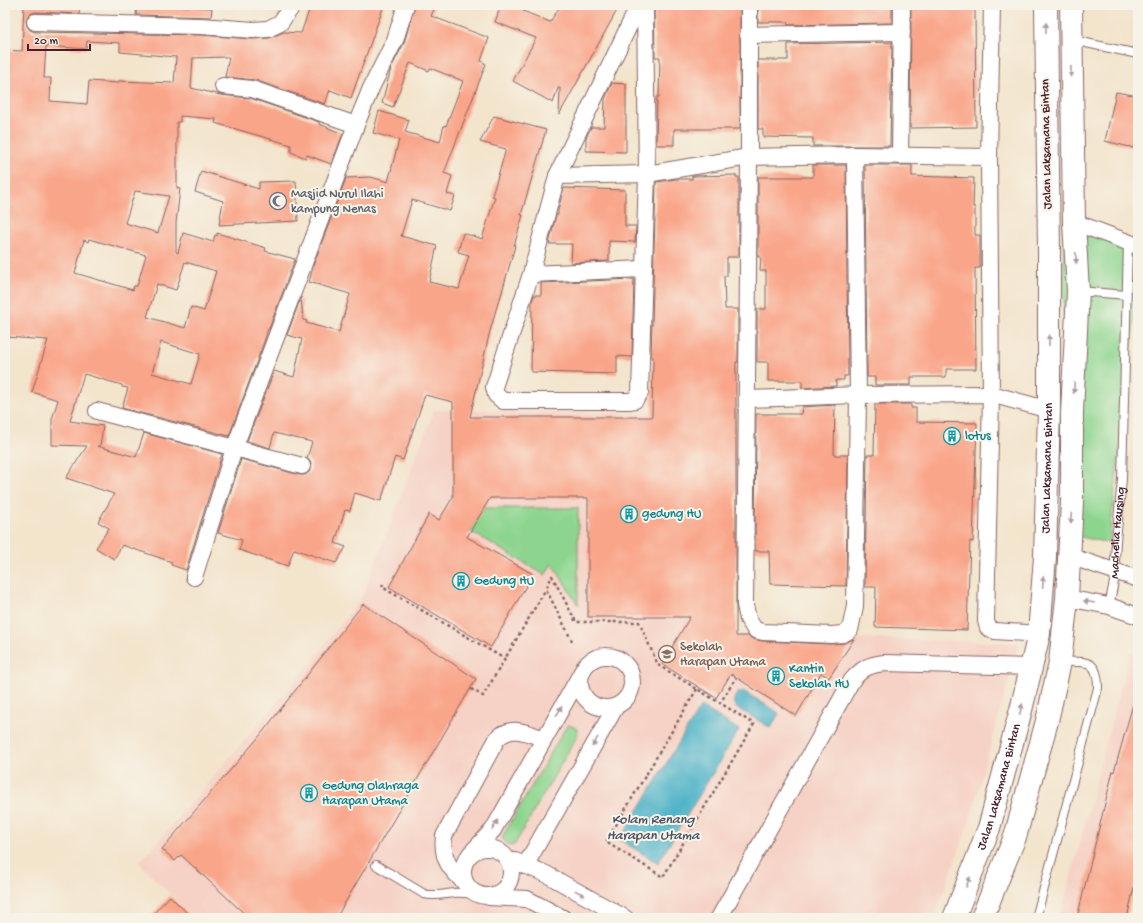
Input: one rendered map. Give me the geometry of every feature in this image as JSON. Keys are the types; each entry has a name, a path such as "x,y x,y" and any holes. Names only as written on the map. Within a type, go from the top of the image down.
{"main road":[{"name":"Jalan Laksamana Bintan","path":"954,918 989,828 1032,667 1039,634 1045,557 1049,410 1046,5"},
{"name":"Jalan Laksamana Bintan","path":"982,918 1015,837 1047,721 1060,662 1067,598 1072,502 1072,412 1078,291 1074,222 1070,39 1071,5"},
{"path":"989,828 1015,837"}],"street":[{"path":"35,22 201,26 268,30 280,23 293,5"},
{"path":"194,577 234,449 356,125 371,88 395,40 406,5"},
{"path":"639,5 557,176 530,274 494,386 496,395 503,401 629,401 635,400 640,393 647,174 645,5"},
{"path":"748,5 749,156 745,605 748,619 755,630 763,632 831,635 843,634 850,630 854,606 858,395 854,155"},
{"path":"900,156 902,5"},
{"path":"992,5 989,157 991,394 986,621 988,628 995,631 1039,634"},
{"path":"748,35 902,32"},
{"path":"223,86 252,89 356,125"},
{"path":"557,176 647,174 749,156 854,155 989,157"},
{"name":"Machelia Hausing","path":"1074,222 1133,244"},
{"path":"530,274 643,269"},
{"path":"747,399 858,395 991,394 1049,410"},
{"path":"97,411 234,449 302,466"},
{"path":"1069,556 1138,579"},
{"path":"1067,598 1109,606 1138,616"},
{"path":"467,886 463,869 466,861 470,854 493,830 586,664 601,656 618,658 630,671 632,688 626,700 615,708 525,866"},
{"path":"719,918 852,680 861,671 870,665 884,663 1032,667"},
{"path":"582,672 580,689 589,703 597,708 615,708"},
{"path":"544,740 524,731 516,730 504,733 497,739 444,836 444,853 449,867 473,891 484,896 527,899 563,918"},
{"path":"470,854 477,849 485,847 493,848 525,866 546,874 625,918"},
{"path":"484,896 496,895 508,886 512,871 506,856"}],"lane":[{"path":"1070,39 1138,54"},
{"name":"Machelia Hausing","path":"1109,606 1116,572 1116,548 1122,479 1126,295 1133,244"},
{"path":"1078,291 1126,295"},
{"path":"1036,918 1098,688 1098,677 1095,668 1089,663 1060,662"},
{"path":"376,865 424,894 430,896 459,893 484,896"}],"path":[{"path":"471,688 483,696 546,589 552,576 576,622 639,622 658,665 698,689 754,724 663,876 606,842 698,689"},
{"path":"383,584 382,587 505,659"},
{"path":"546,589 572,641"},
{"path":"720,703 736,678"}],"shaded area":[{"name":"Sekolah Harapan Utama","path":"434,410 695,414 692,633 1019,643 969,823 934,918 194,918 139,863 309,665 363,596"},
{"path":"1130,652 1138,654 1138,858 1123,918 1060,918"}],"green space":[{"path":"1064,223 1138,246 1138,288 1109,543 1063,533"},
{"path":"484,508 578,508 578,605 552,563 545,575 470,531"},
{"path":"569,725 576,728 578,733 577,736 515,844 511,846 506,843 502,837 566,727"}],"water":[{"path":"743,691 779,713 771,728 735,707 735,697 738,693"},
{"name":"Kolam Renang Harapan Utama","path":"701,706 739,730 658,863 620,840"}],"building":[{"path":"24,5 80,5 79,14 35,12 30,14 26,21 27,26 30,30 35,32 201,35 252,39 269,38 284,32 301,33 311,5 384,5 351,98 330,90 325,104 255,80 225,77 229,57 193,58 191,88 221,95 250,98 319,122 319,124 343,134 331,164 307,155 306,158 291,152 291,145 215,123 216,119 180,116 180,122 177,122 177,188 180,189 176,223 176,252 178,253 183,233 213,242 215,235 217,236 217,233 266,248 265,251 295,259 229,436 122,408 128,388 84,374 70,421 103,426 100,446 97,446 136,457 144,433 222,454 186,570 171,565 172,562 122,545 114,559 96,548 109,528 98,522 114,494 66,478 87,446 52,445 52,419 58,400 32,392 48,340 5,337 5,220 9,185 5,185 5,50 22,51","holes":["87,41 120,43 120,52 176,57 174,83 118,81 118,83 89,81 87,104 50,101 51,78 44,78 46,46 86,49","135,191 169,196 158,233 125,223","89,239 146,255 137,286 134,286 133,290 75,273 84,240 88,242","185,262 216,271 204,311 191,307 185,328 147,317 157,284 176,290","161,342 200,354 191,384 152,373"]},
{"path":"137,5 170,5 212,8 211,17 136,15"},
{"path":"415,5 436,5 431,16 489,38 481,61 486,64 444,173 452,176 447,194 455,196 450,211 412,200 401,236 437,246 429,282 459,289 469,255 458,252 463,233 482,239 495,197 492,196 506,149 480,142 494,116 546,130 521,215 523,215 515,246 489,335 470,417 652,417 653,357 651,357 656,182 675,179 692,179 692,176 736,175 736,177 739,177 739,257 727,257 727,276 724,276 725,309 738,309 738,362 736,362 736,636 748,636 762,641 831,644 844,643 854,639 829,678 821,673 796,716 731,674 716,698 662,664 690,617 588,617 588,498 490,498 467,537 533,574 491,647 389,587 429,514 439,520 453,497 453,402 425,395 403,460 395,457 381,501 355,493 350,511 345,510 335,543 346,547 336,563 294,549 288,566 239,550 242,540 218,533 241,459 300,475 305,475 311,469 311,463 307,458 312,442 274,433 270,448 247,441 274,371 294,377 302,339 287,335 301,297 303,320 307,321 306,323 339,332 350,294 309,282 314,263 346,178 371,177 388,182 399,140 373,133 379,111 409,120 405,132 440,142 444,125 446,126 463,81 430,68 429,71 410,63 393,107 382,103 391,68 404,43"},
{"path":"501,5 525,5 523,11 550,22 561,5 620,5 559,115 560,88 558,88 553,103 513,81 536,38 495,22"},
{"path":"654,5 740,5 740,129 674,129 674,145 656,145 660,57 655,57"},
{"path":"758,5 892,5 892,23 788,25 787,22 758,22"},
{"path":"911,5 975,5 976,127 910,128"},
{"path":"892,42 890,146 813,146 813,138 763,137 763,129 758,129 758,60 788,60 788,44"},
{"path":"612,83 626,84 626,152 586,151 586,138 591,127 604,127 605,99"},
{"path":"1116,92 1138,96 1138,149 1105,141"},
{"path":"813,165 846,165 848,376 844,376 844,380 836,380 836,386 802,388 802,381 768,381 768,362 757,362 757,309 766,309 766,271 760,271 761,257 758,257 758,177 813,177"},
{"path":"865,165 912,165 912,176 974,178 973,207 975,207 975,235 980,235 980,268 975,268 976,369 946,369 946,377 911,377 911,385 875,385 875,377 867,377"},
{"path":"201,171 259,189 259,182 296,181 298,221 219,225 223,201 195,192"},
{"path":"564,188 625,190 625,226 636,226 635,242 609,241 609,261 571,263 572,244 549,244"},
{"path":"634,279 632,357 617,356 617,374 531,372 532,302 534,295 541,295 541,283"},
{"path":"875,404 911,404 911,408 916,408 916,422 977,423 973,542 970,541 967,630 875,627 876,587 865,587 867,455 874,455"},
{"path":"835,405 834,455 848,455 846,586 770,584 769,551 755,551 756,414 801,414 802,407"},
{"name":"Gedung Olahraga Harapan Utama","path":"363,604 476,679 336,918 249,918 181,855 175,861 162,849 258,738"},
{"path":"1133,704 1138,704 1138,870 1127,918 1077,918 1113,771 1114,772"},
{"path":"170,896 192,918 149,918"}],"place":[{"name":"Masjid Nurul Ilahi kampung Nenas","path":"278,201"},
{"name":"lotus","path":"952,436"},
{"name":"gedung HU","path":"629,514"},
{"name":"Gedung HU","path":"461,581"},
{"name":"Sekolah Harapan Utama","path":"667,654"},
{"name":"Kantin Sekolah HU","path":"776,676"},
{"name":"Gedung Olahraga Harapan Utama","path":"309,793"}]}
